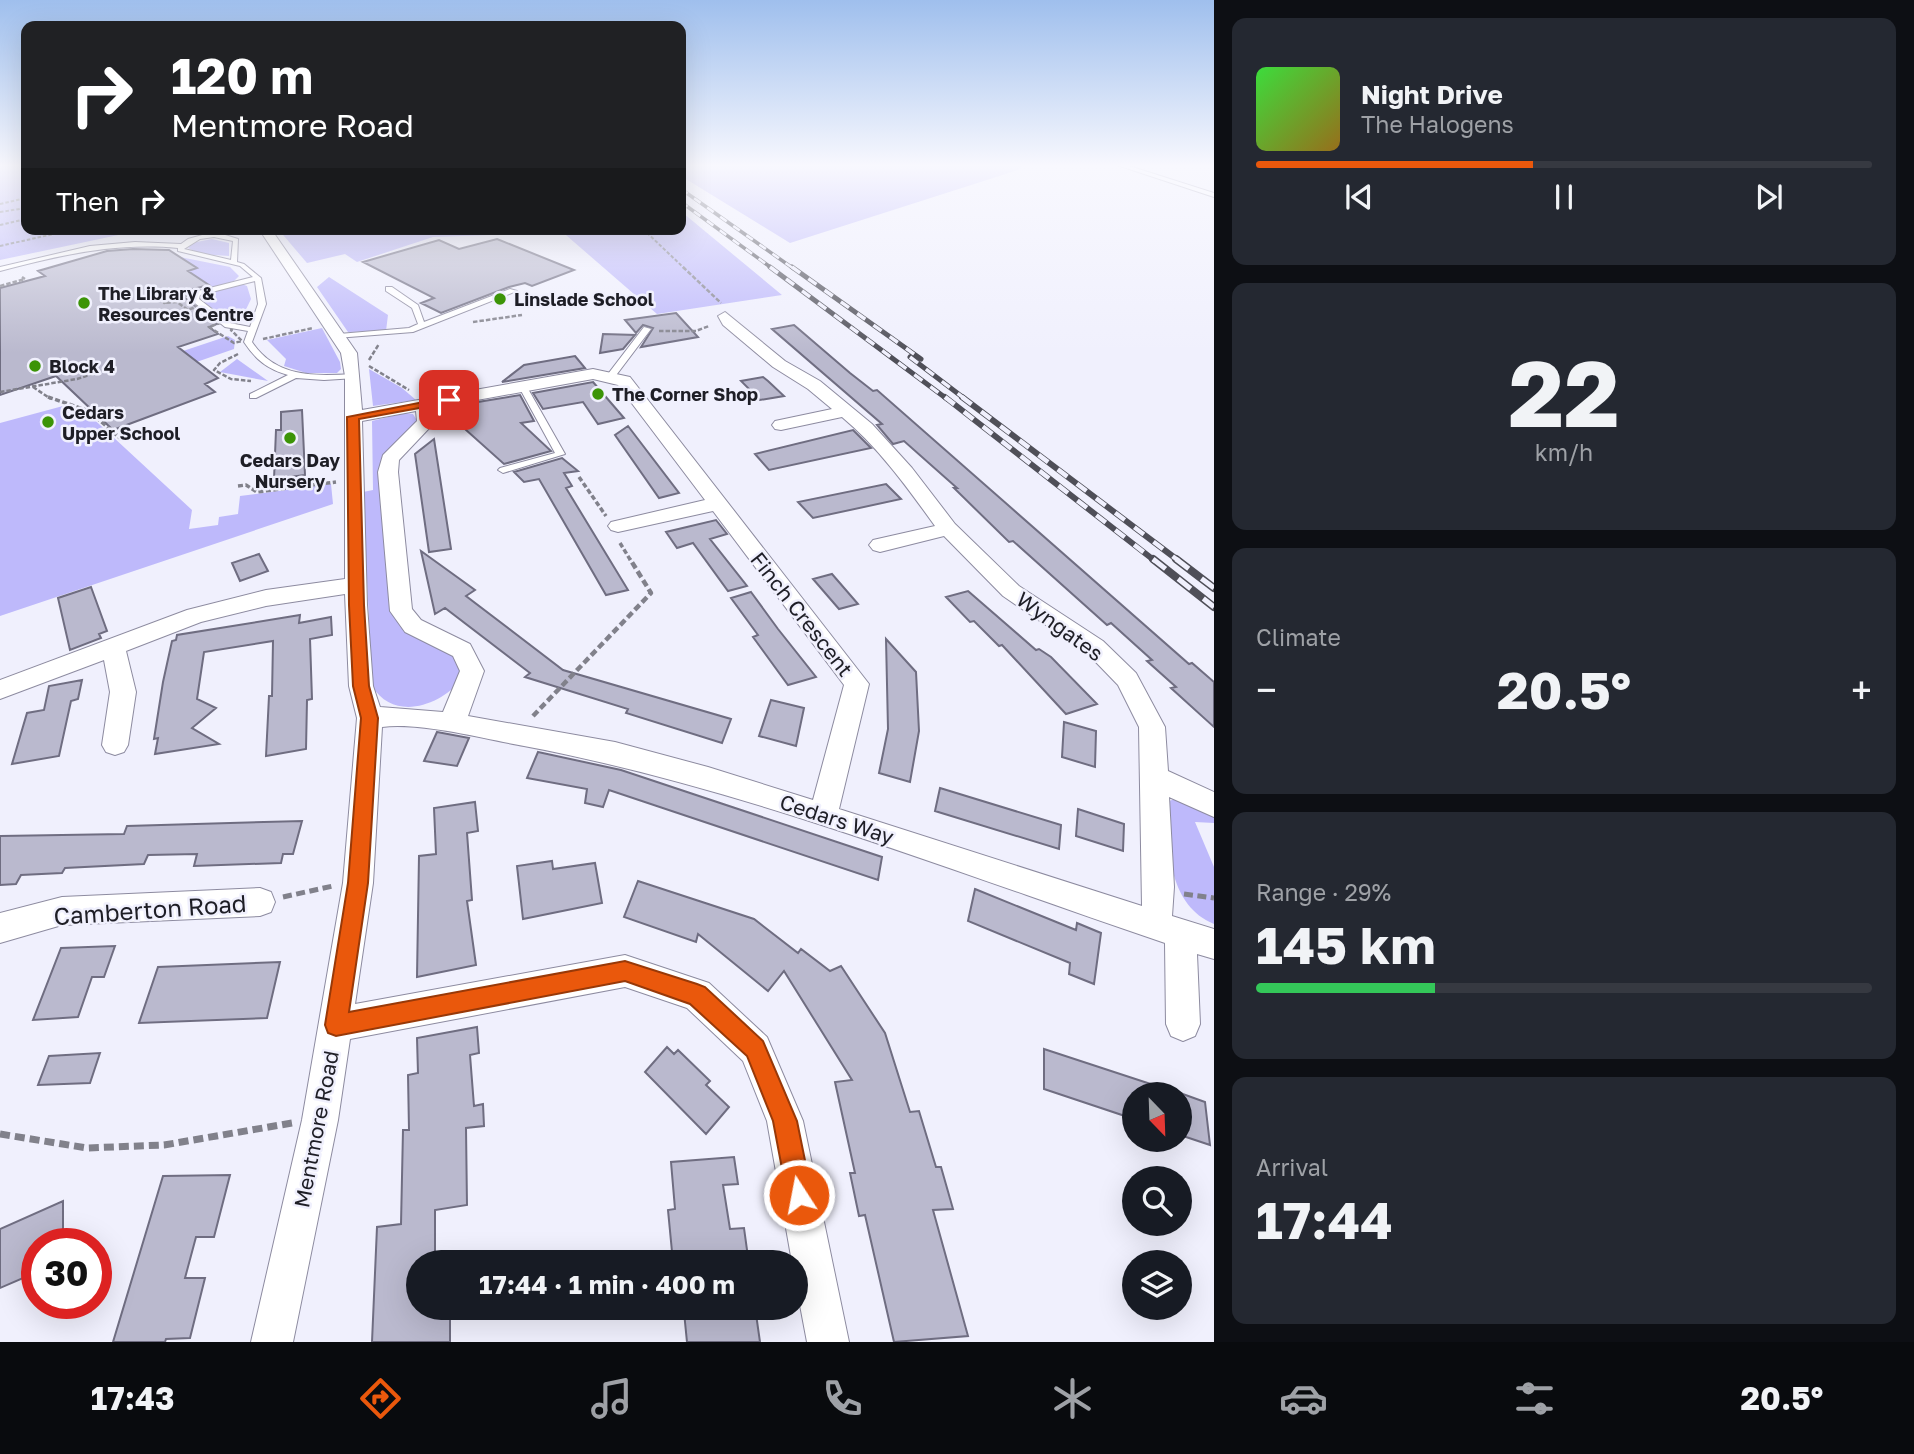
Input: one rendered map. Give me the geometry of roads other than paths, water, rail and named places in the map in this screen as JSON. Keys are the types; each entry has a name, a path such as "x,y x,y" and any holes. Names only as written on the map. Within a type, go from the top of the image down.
{"street":[{"name":"Mentmore Road","path":"269,235 349,353 353,376 356,585 361,686 370,718 358,883 336,1025 320,1120 272,1342"},
{"name":"Wyngates","path":"721,321 779,364 814,385 846,411 905,472 948,529 1011,591 1095,647 1127,680 1152,727 1159,887 1169,929 1183,1024"},
{"path":"353,417 593,374 611,376"},
{"name":"Finch Crescent","path":"611,376 624,381 857,684 823,814"},
{"path":"424,405 426,422 390,459 388,472 401,611 413,626 462,650 472,671 452,723"},
{"path":"781,425 846,411"},
{"path":"618,526 716,503"},
{"path":"880,545 948,529"},
{"path":"0,690 157,628 231,606 356,585"},
{"path":"113,646 123,692 115,745"},
{"name":"Cedars Way","path":"370,718 388,716 452,723 629,757 708,778 1214,944"},
{"path":"1156,778 1214,805"},
{"name":"Camberton Road","path":"0,928 62,911 260,902"},
{"path":"336,1025 625,971 697,995 755,1049 785,1121 828,1342"}],"lane":[{"path":"0,269 106,244 152,242 182,246 195,239 229,236 236,240 234,262"},
{"path":"182,246 180,250 186,253 234,262 253,271 258,278 262,304 248,342 267,363 295,375 323,379 353,376"},
{"path":"251,329 228,325 195,300 197,295 258,278"},
{"path":"389,289 415,307 422,326"},
{"path":"335,330 395,333 422,326 513,291"},
{"path":"611,376 647,330"},
{"path":"253,396 295,375"},
{"path":"503,470 560,454 523,387"}],"railway":[{"path":"716,228 773,269"},
{"path":"736,228 794,269"},
{"path":"770,267 947,399"},
{"path":"792,267 921,359"},
{"path":"910,357 965,399"},
{"path":"945,397 1155,561"},
{"path":"962,397 1179,561"},
{"path":"1153,559 1214,607"},
{"path":"1176,559 1214,588"}],"place":[{"name":"Linslade School","path":"500,299"},
{"name":"The Library & Resources Centre","path":"84,303"},
{"name":"Block 4","path":"35,366"},
{"name":"The Corner Shop","path":"598,394"},
{"name":"Cedars Upper School","path":"48,422"},
{"name":"Cedars Day Nursery","path":"290,438"}]}
